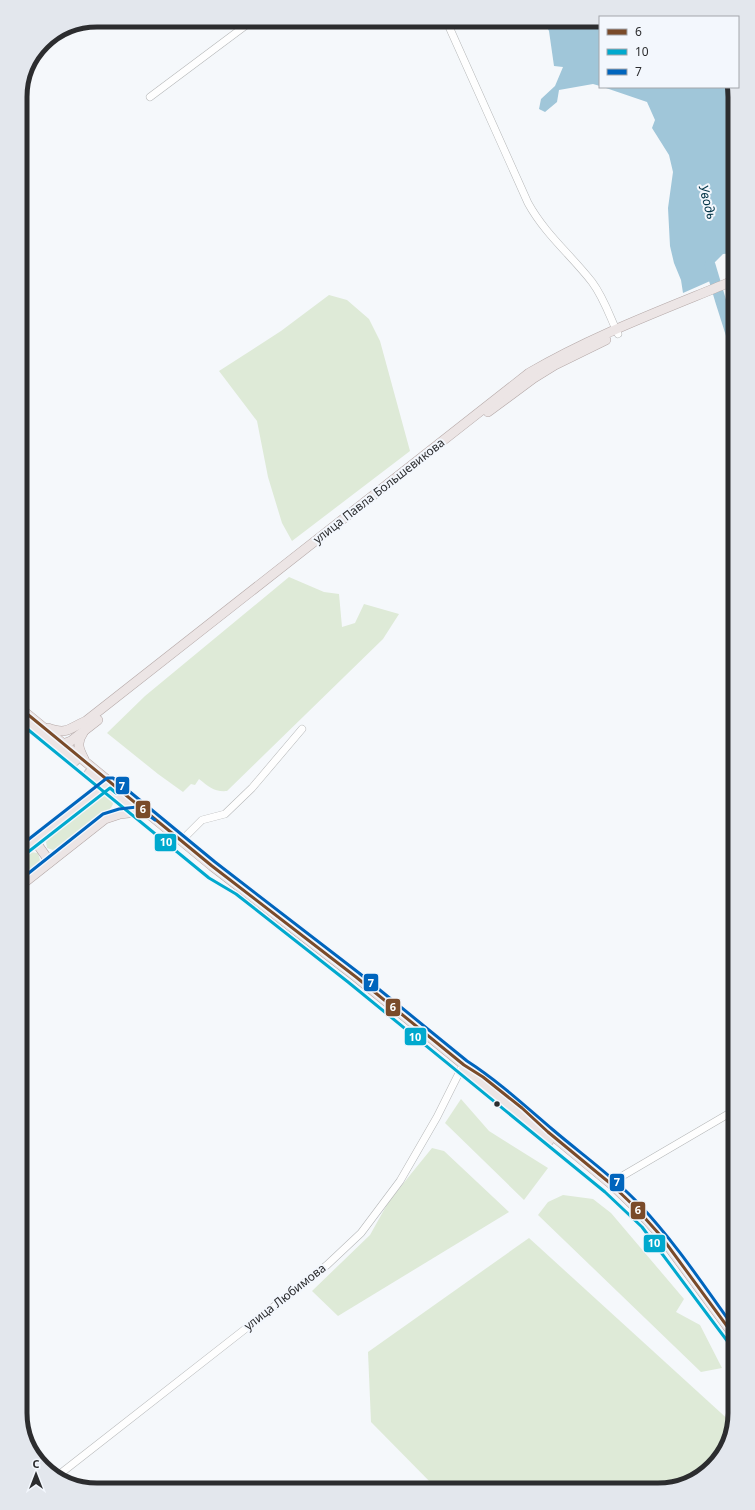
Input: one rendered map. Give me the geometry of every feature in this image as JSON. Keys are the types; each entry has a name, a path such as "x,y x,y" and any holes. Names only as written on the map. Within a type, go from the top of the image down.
{"main road":[{"name":"улица Павла Большевикова","path":"44,727 58,731 68,730 87,724 534,378 617,332 728,283"},
{"path":"686,303 728,288"},
{"path":"27,714 65,744 138,812 212,874 239,890 463,1067 483,1077 522,1108 635,1207 660,1235 728,1327"},
{"path":"27,722 88,772 107,784 182,840 212,866 414,1023 463,1067"},
{"path":"54,744 58,746 65,744 70,736 87,724"},
{"path":"85,762 80,749 79,738 87,724"},
{"path":"65,744 68,754 75,761"},
{"path":"88,772 93,784 91,798"},
{"path":"27,847 107,784"},
{"path":"27,880 105,819 120,814 138,812"},
{"path":"35,841 50,862"},
{"path":"610,1186 646,1224 728,1334"}],"street":[{"path":"150,97 244,27"},
{"path":"449,27 531,208 545,230 592,283 602,297 617,332"},
{"path":"182,840 202,820 225,814 252,788 302,729"},
{"name":"улица Любимова","path":"61,1473 327,1265 361,1233 400,1181 463,1067"},
{"path":"610,1186 624,1175 728,1114"}],"green space":[{"path":"329,295 347,300 369,319 380,341 410,451 292,541 282,523 268,477 257,421 219,371 281,331"},
{"path":"289,577 324,592 339,594 342,627 355,623 364,604 399,614 383,639 227,791 215,790 199,779 195,785 191,784 183,792 107,733 145,696"},
{"path":"102,796 108,796 112,800 113,804 111,808 58,849 53,850 47,848 46,842 48,838"},
{"path":"30,852 38,853 40,860 38,864 27,873 27,854"},
{"path":"461,1099 489,1131 548,1168 524,1200 445,1123"},
{"path":"432,1148 444,1151 509,1212 338,1316 312,1291 370,1235 389,1201"},
{"path":"563,1195 593,1199 611,1213 684,1299 676,1312 700,1325 722,1368 701,1372 538,1215 548,1202"},
{"path":"529,1238 727,1419 726,1431 719,1448 704,1466 685,1478 672,1482 431,1483 371,1422 368,1352"}],"water":[{"path":"547,27 599,27 599,86 593,84 559,90 557,102 545,112 539,109 541,99 555,86 563,67 554,66 549,31"},
{"path":"606,88 728,88 728,254 723,254 714,263 717,278 683,293 681,280 674,263 670,246 668,208 673,172 669,155 652,128 655,120 647,102"}],"waterway":[{"name":"Уводь","path":"710,265 728,324"}],"transit line":[{"name":"6","path":"27,714 212,866 356,977 464,1065 483,1077 522,1108 548,1132 611,1184 635,1207 660,1235 728,1327"},
{"name":"10","path":"27,729 209,878 236,894 348,982 605,1192 642,1227 728,1342"},
{"name":"7","path":"27,841 107,778 113,778 215,862 359,973 467,1061 500,1085 619,1184 665,1234 728,1319"},
{"name":"10","path":"27,853 110,788 116,793"},
{"name":"7","path":"27,874 103,814 119,809 137,807 155,820"}]}
